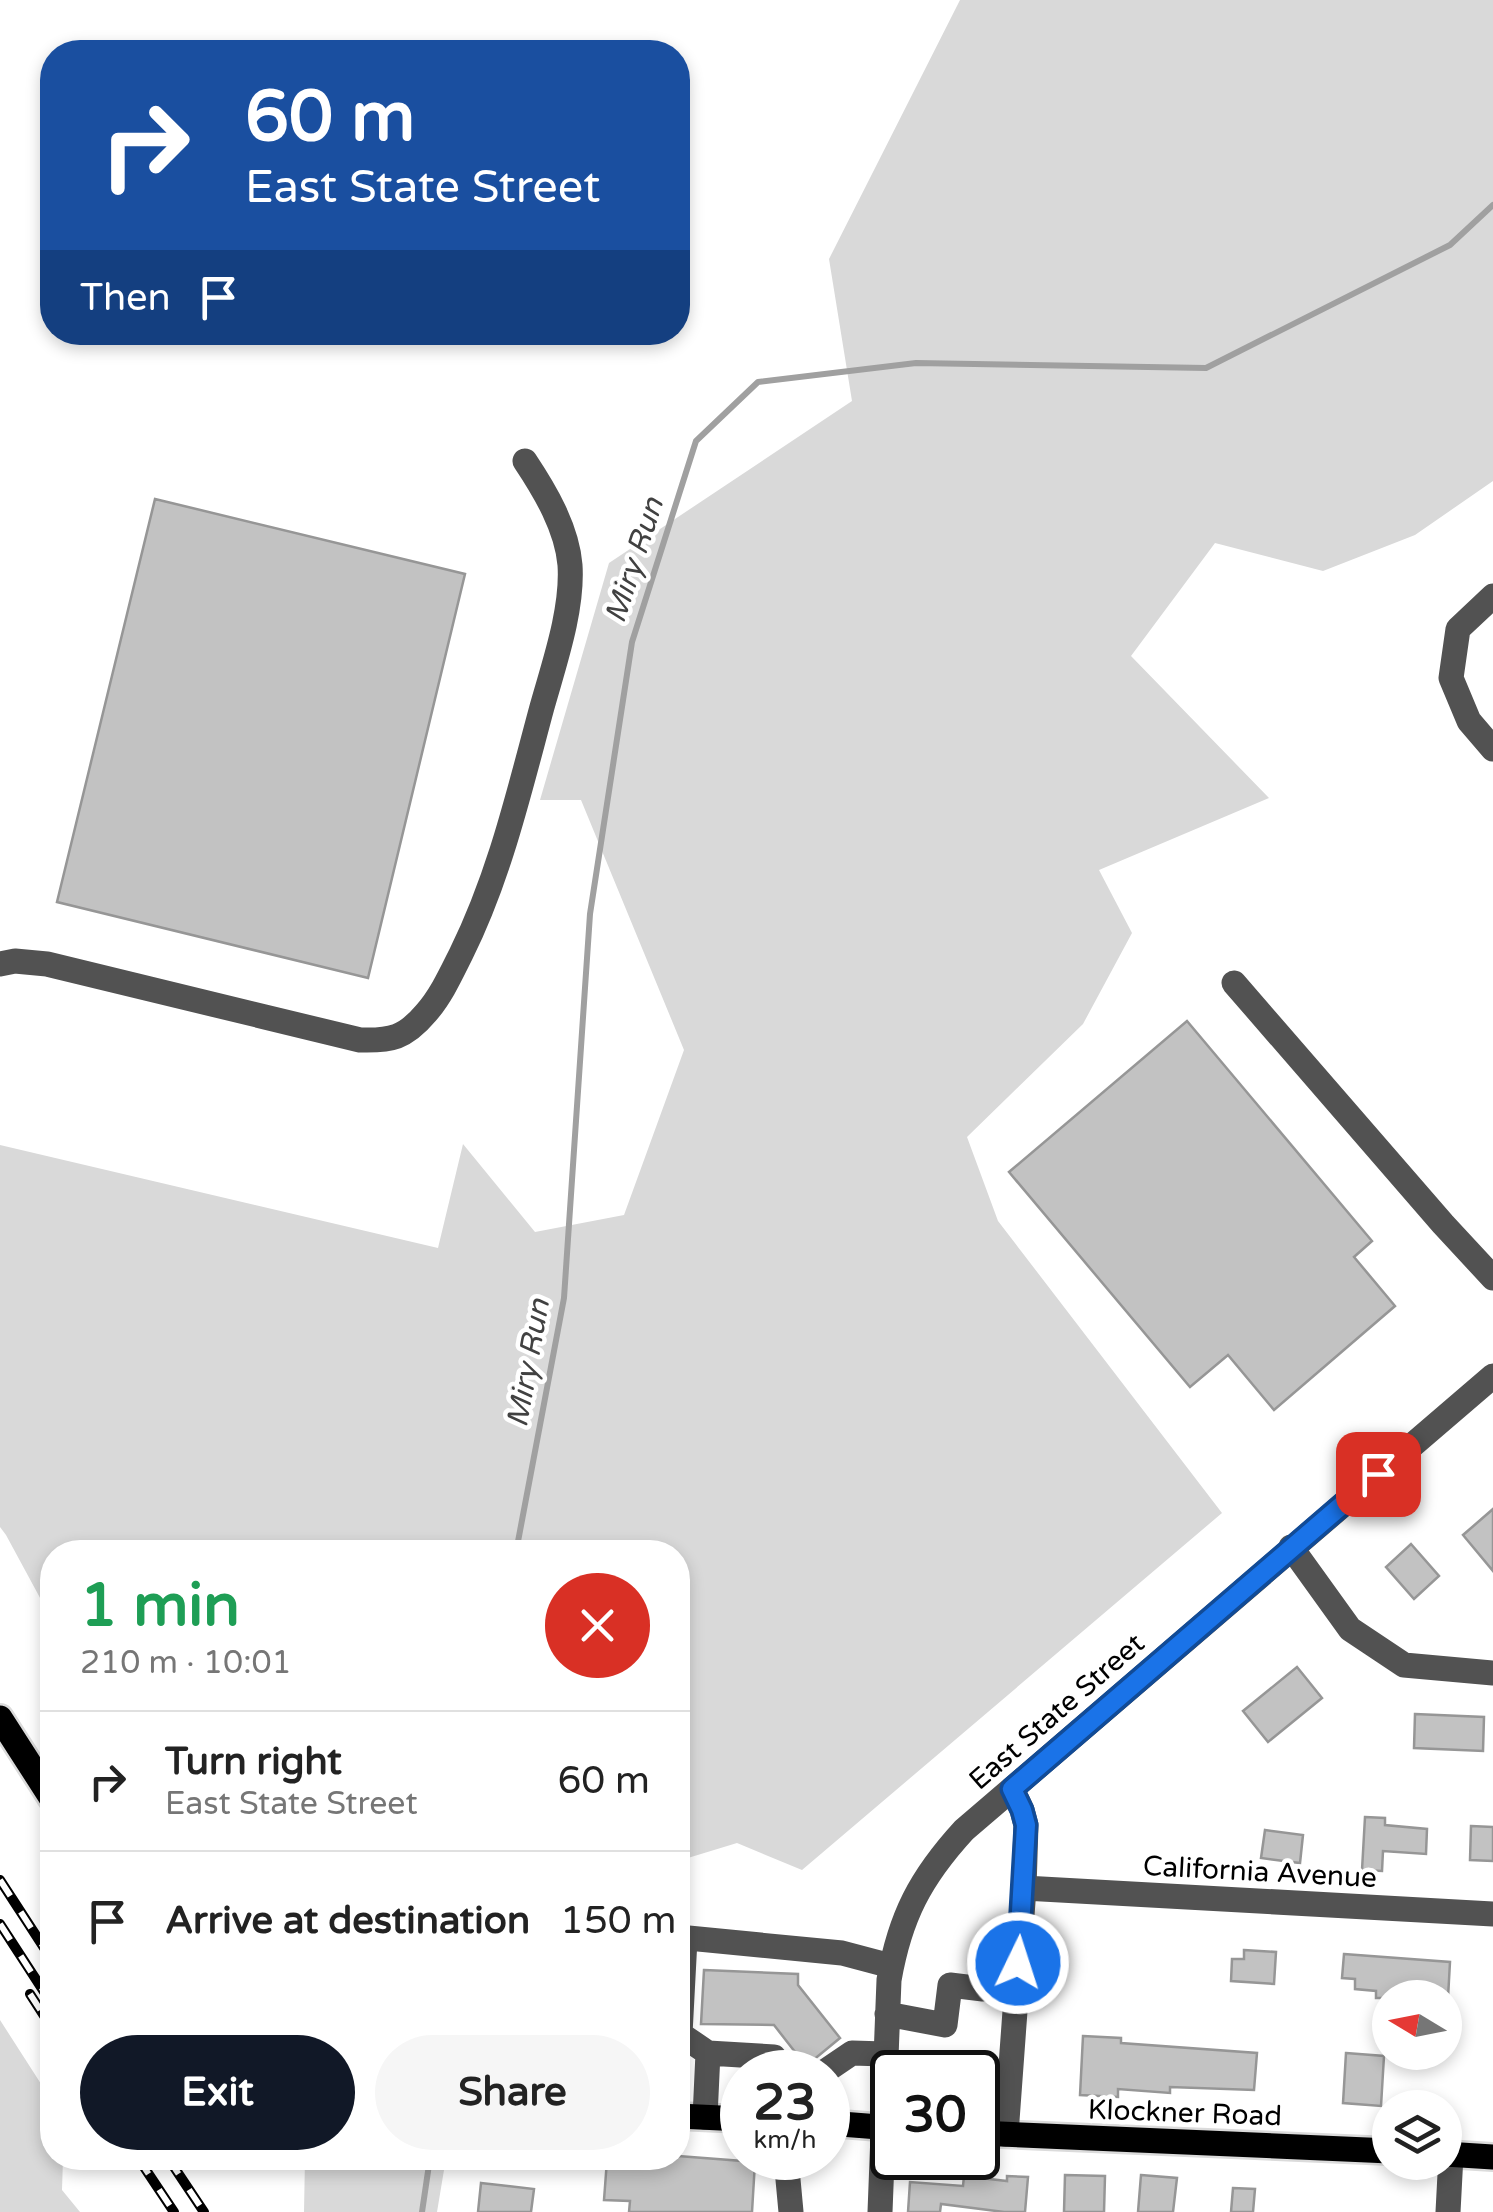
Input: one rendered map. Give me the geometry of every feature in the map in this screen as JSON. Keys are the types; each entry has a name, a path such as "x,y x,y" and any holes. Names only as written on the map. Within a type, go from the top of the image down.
{"main road":[{"path":"0,1718 40,1780"},
{"path":"690,2116 720,2118"},
{"name":"Klockner Road","path":"1000,2134 1372,2151"},
{"path":"1462,2156 1493,2157"}],"street":[{"path":"0,964 47,964 360,1040 387,1041 406,1033 427,1013 470,936 502,855 569,596 570,564 560,526 526,461"},
{"path":"1493,596 1458,629 1451,678 1470,721 1493,750"},
{"path":"1234,983 1493,1278"},
{"name":"East State Street","path":"885,2050 891,1966 905,1916 938,1858 964,1830 1493,1376"},
{"path":"1291,1548 1350,1629 1404,1665 1493,1673"},
{"path":"1006,2134 1026,1825 1012,1789"},
{"name":"California Avenue","path":"1024,1888 1493,1914"},
{"path":"690,1939 842,1953 891,1966"},
{"path":"887,2014 944,2025 950,1986 983,1989"},
{"path":"690,2041 708,2053 720,2054"},
{"path":"705,2117 708,2053"},
{"path":"788,2180 790,2212"},
{"name":"East State Street","path":"880,2212 883,2180"},
{"path":"1448,2180 1448,2212"}],"shaded area":[{"path":"960,0 1493,0 1493,481 1415,535 1323,571 1215,543 1131,656 1269,798 1099,870 1132,933 1083,1024 967,1137 998,1221 1222,1513 802,1870 737,1843 690,1857 690,1540 40,1540 40,1598 0,1527 0,1145 438,1248 463,1144 535,1232 624,1215 684,1050 581,800 540,800 609,563 852,401 829,259"},
{"path":"0,2020 40,2082 40,2170 63,2170 62,2190 80,2212 0,2212"},
{"path":"305,2170 444,2170 437,2212 304,2212"}],"building":[{"path":"155,499 465,574 368,978 57,902"},
{"path":"1187,1021 1372,1241 1354,1257 1395,1306 1274,1410 1228,1355 1190,1387 1009,1172"},
{"path":"1493,1509 1493,1571 1463,1535"},
{"path":"1411,1544 1439,1576 1414,1599 1386,1567"},
{"path":"1297,1667 1322,1698 1268,1742 1243,1711"},
{"path":"1415,1714 1484,1717 1483,1751 1414,1748"},
{"path":"1365,1817 1385,1818 1385,1825 1427,1829 1426,1854 1383,1851 1382,1871 1362,1870"},
{"path":"1471,1826 1493,1827 1493,1861 1470,1860"},
{"path":"1265,1830 1303,1835 1300,1863 1261,1858"},
{"path":"1244,1950 1276,1952 1274,1984 1231,1981 1232,1959 1244,1959"},
{"path":"1344,1954 1450,1962 1449,1980 1372,1980 1372,1991 1355,1989 1355,1979 1342,1978"},
{"path":"704,1970 798,1974 798,1985 840,2038 825,2050 794,2050 774,2025 701,2024"},
{"path":"1083,2036 1121,2038 1121,2043 1257,2053 1254,2090 1170,2087 1170,2093 1118,2089 1118,2097 1080,2095"},
{"path":"1346,2053 1372,2055 1372,2070 1383,2070 1382,2090 1372,2090 1372,2105 1343,2103"},
{"path":"690,2157 720,2159 720,2180 754,2180 752,2212 629,2212 630,2201 604,2200 606,2170 690,2170"},
{"path":"1065,2175 1105,2176 1104,2212 1064,2212"},
{"path":"1141,2175 1177,2178 1173,2212 1138,2212"},
{"path":"1007,2176 1028,2177 1025,2212 941,2204 940,2212 908,2212 910,2182 963,2186 964,2180 1007,2181"},
{"path":"481,2183 534,2189 531,2212 478,2212"},
{"path":"1233,2188 1255,2189 1253,2212 1231,2212"}],"waterway":[{"name":"Miry Run","path":"518,1540 564,1298 590,914 632,642 696,441 758,382 916,363 1206,368 1450,245 1493,205"},
{"name":"Miry Run","path":"422,2212 428,2170"}],"railway":[{"path":"0,1880 40,1942"},
{"path":"0,1924 40,1986"},
{"path":"30,1994 40,2009"},
{"path":"146,2170 174,2212"},
{"path":"176,2170 204,2212"}],"route":[{"path":"1018,1963 1026,1825 1012,1789 1378,1474"}]}
